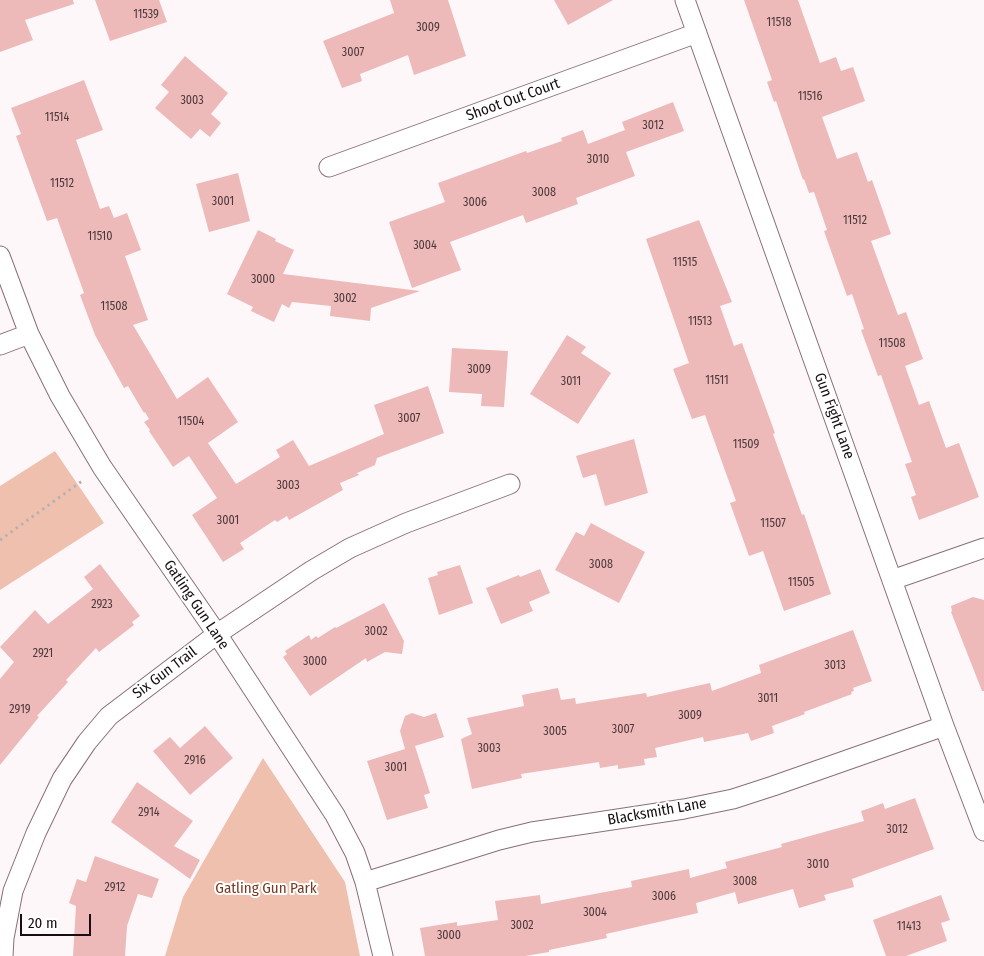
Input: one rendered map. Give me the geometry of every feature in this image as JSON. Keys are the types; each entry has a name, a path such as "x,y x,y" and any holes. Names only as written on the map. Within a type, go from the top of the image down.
{"street":[{"name":"Gun Fight Lane","path":"685,0 944,726 984,831"},
{"name":"Shoot Out Court","path":"329,167 698,33"},
{"name":"Gatling Gun Lane","path":"0,256 29,334 60,396 102,467 217,634 335,815 354,853 365,882 384,956"},
{"path":"0,345 29,334"},
{"name":"Six Gun Trail","path":"3,956 4,938 13,891 36,833 62,779 87,742 109,716 217,634 311,571 350,548 406,522 510,484"},
{"path":"892,580 984,548"},
{"name":"Blacksmith Lane","path":"365,882 498,840 532,832 684,809 733,798 773,786 944,726"}],"path":[{"path":"0,540 82,482"}],"green space":[{"path":"55,451 104,523 0,590 0,486"},
{"name":"Gatling Gun Park","path":"263,758 345,882 360,956 165,956 183,897"}],"building":[{"path":"0,0 73,0 74,4 25,20 33,40 0,52"},
{"path":"95,0 159,0 167,22 110,41"},
{"path":"390,0 448,0 466,56 414,75 408,55 360,74 362,81 342,88 323,41 394,13"},
{"path":"554,0 613,0 568,25"},
{"path":"744,0 798,0 820,63 836,57 841,71 853,67 865,101 822,117 837,159 857,152 868,182 872,180 891,234 871,241 898,315 906,312 923,359 905,366 919,405 929,401 946,448 959,443 979,497 919,520 911,497 916,495 905,464 912,462 881,375 878,376 861,330 864,329 852,294 847,296 824,231 827,230 814,192 809,193 803,180 776,101 774,102 767,82 772,80"},
{"path":"185,56 228,93 211,114 221,123 210,137 200,129 191,139 155,108 169,92 161,85"},
{"path":"84,80 103,130 76,140 100,209 109,206 114,218 127,213 141,250 125,256 148,320 133,325 177,399 208,377 238,422 208,443 236,484 280,457 276,450 293,440 309,466 384,434 374,405 428,386 444,433 377,458 375,465 357,473 359,475 340,483 343,490 289,520 287,516 277,522 275,520 240,543 244,549 223,562 192,515 217,498 189,456 173,467 144,422 149,419 145,412 128,386 124,388 95,335 80,295 84,293 57,218 47,221 16,136 21,134 11,108"},
{"path":"673,102 684,131 626,152 635,176 576,198 578,204 526,223 523,215 450,242 461,270 412,288 389,222 445,202 438,183 526,151 527,153 562,141 561,138 583,130 588,144 625,130 622,122"},
{"path":"238,173 250,221 209,232 196,184"},
{"path":"699,220 732,302 720,306 734,346 742,343 831,594 784,611 763,551 749,556 730,503 736,501 705,415 692,419 673,369 689,363 646,239"},
{"path":"258,230 294,250 283,274 420,291 371,308 370,321 330,316 331,306 292,302 289,308 282,304 274,322 251,311 253,307 227,294"},
{"path":"567,335 586,347 581,353 611,373 578,424 530,394"},
{"path":"452,348 508,351 504,407 481,406 482,394 449,392"},
{"path":"634,439 648,493 605,506 596,474 583,478 576,456"},
{"path":"591,523 645,552 619,603 555,570 576,532 584,536"},
{"path":"100,564 140,616 132,622 134,625 99,652 96,648 66,680 68,682 37,716 39,717 0,765 0,679 14,662 0,647 35,610 48,624 93,589 84,577"},
{"path":"460,565 473,603 439,615 428,578 438,575 437,572"},
{"path":"540,569 550,593 529,602 533,611 501,624 486,588"},
{"path":"973,597 984,600 984,691 982,691 951,612 951,606"},
{"path":"384,603 404,641 402,654 385,652 367,662 366,658 310,696 283,657 287,654 285,651 309,635 311,640 316,636 318,638 335,627"},
{"path":"853,630 872,681 853,688 852,694 772,726 774,733 751,741 748,733 704,742 703,737 655,748 657,757 644,759 645,765 618,769 618,765 600,768 599,762 521,774 522,778 472,789 461,739 472,734 467,718 524,706 522,695 558,688 561,700 575,698 576,704 646,693 647,697 710,683 712,691 761,673 759,665"},
{"path":"412,713 424,717 436,713 444,737 415,746 430,793 424,795 428,808 387,820 367,761 405,749 400,731 405,716"},
{"path":"205,726 233,758 190,795 153,751 170,737 180,748"},
{"path":"137,782 193,821 174,846 200,860 190,879 111,822"},
{"path":"915,798 934,849 852,879 854,887 824,895 826,900 799,908 793,889 738,904 735,892 696,903 698,913 606,934 607,938 549,950 549,952 525,956 425,956 420,928 457,922 457,926 498,920 495,901 540,895 541,904 632,887 631,881 689,869 690,878 727,868 725,862 782,847 781,844 864,821 861,811 883,803 885,809"},
{"path":"95,856 159,879 152,898 138,894 127,926 125,956 73,956 76,906 69,903 77,879 86,882"},
{"path":"941,895 950,920 941,923 947,941 906,956 886,956 873,920"}]}
